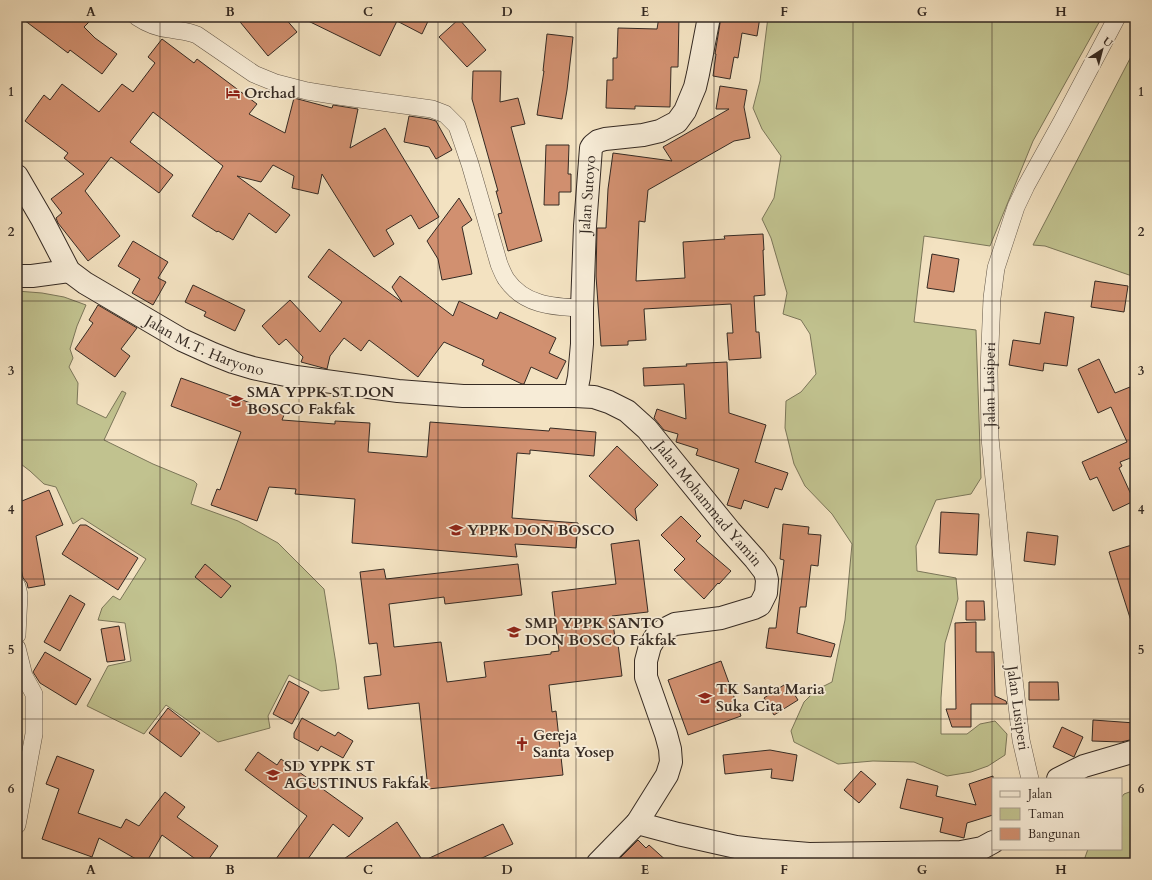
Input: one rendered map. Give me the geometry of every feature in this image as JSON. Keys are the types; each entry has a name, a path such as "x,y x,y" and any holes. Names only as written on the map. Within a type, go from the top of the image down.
{"main road":[{"name":"Jalan Sutoyo","path":"575,396 579,377 582,344 585,226 591,148 593,144 605,139 643,136 660,131 678,122 685,111 695,87 709,17"},
{"path":"17,176 42,219 69,271 32,276 17,276"},
{"name":"Jalan M.T. Haryono","path":"69,271 85,283 182,340 226,359 253,368 296,377 398,391 463,396 575,396"},
{"name":"Jalan Mohammad Yamin","path":"575,396 594,397 609,402 627,411 647,429 730,531 755,558 765,572 767,580 766,593 760,605 721,618 675,624 656,636 650,646 646,661 646,677 666,734 670,749 671,762 667,775 637,822 598,863"},
{"path":"1060,778 1084,766 1135,751"},
{"path":"637,822 678,834 736,847 809,854 961,852 982,848 992,843"}],"street":[{"path":"137,17 154,26 197,34 254,74 276,83 338,96 432,109 445,114 457,126 470,164 499,264 505,278 513,288 532,301 561,307 582,308"},
{"name":"Jalan Lusiperi","path":"1030,778 1021,740 990,438 989,370 992,298 996,268 1020,200 1117,17"},
{"path":"17,586 19,595 17,635"},
{"path":"17,648 24,676 34,694 34,734 17,825"}],"green space":[{"path":"768,17 1102,17 1033,141 990,246 924,236 914,322 976,330 981,478 971,494 936,500 916,546 917,571 956,578 958,599 945,643 941,698 941,734 967,734 980,724 995,721 1007,734 1005,755 988,766 971,772 947,776 914,762 873,761 838,764 794,742 791,731 804,702 816,690 832,682 845,620 852,544 832,514 805,486 794,464 785,428 786,401 801,392 816,374 810,334 801,320 783,314 787,293 771,238 762,219 774,198 781,156 762,129 753,108 760,81"},
{"path":"1135,49 1135,277 1045,246 1033,245"},
{"path":"17,291 64,297 86,305 77,326 70,349 73,358 69,367 78,383 77,404 106,418 122,391 126,393 104,440 153,464 194,481 197,484 191,504 238,521 278,543 324,589 339,689 321,691 289,675 268,716 270,728 218,742 166,705 144,734 87,706 108,666 131,661 125,623 98,620 102,608 113,596 120,600 146,559 82,518 73,524 56,487 44,484 17,461"},
{"path":"1135,790 1135,863 1083,863 1088,850 1122,850 1122,797 1124,794"}],"building":[{"path":"20,17 94,17 84,27 95,38 117,54 102,74 70,50 68,53"},
{"path":"236,17 284,17 297,32 268,56"},
{"path":"300,17 430,17 422,34 397,21 380,56"},
{"path":"659,17 679,17 678,67 671,67 670,107 635,106 635,109 606,108 607,80 613,80 613,58 617,58 618,28 657,29"},
{"path":"721,17 760,17 757,36 742,33 738,58 734,57 730,79 713,76"},
{"path":"459,19 486,50 467,67 439,37"},
{"path":"547,34 573,37 562,119 537,115 544,71"},
{"path":"162,39 194,63 197,59 257,104 249,114 285,133 294,98 332,108 333,105 358,109 350,148 385,128 439,217 419,229 411,215 386,230 394,244 374,257 322,174 318,194 292,188 294,176 273,165 261,182 237,176 290,215 276,233 249,213 233,240 192,216 223,166 153,112 130,142 173,175 159,193 111,157 85,191 120,236 88,261 58,223 56,218 62,213 51,199 84,174 64,158 68,153 25,121 44,95 50,100 62,84 99,112 122,84 133,92 155,63 148,57"},
{"path":"473,71 501,71 500,102 518,98 525,124 511,127 542,241 508,251 498,214 502,213 496,191 498,191 472,99"},
{"path":"720,86 747,90 744,107 750,138 734,141 648,190 645,222 639,221 636,281 685,278 683,242 725,239 724,236 763,234 765,295 754,296 756,332 759,332 761,358 729,360 727,333 733,333 731,304 644,309 646,340 628,341 628,345 601,346 596,276 597,228 606,228 608,189 613,153 672,161 663,147 729,109 716,109"},
{"path":"409,116 436,121 452,150 436,159 429,147 404,142"},
{"path":"546,145 569,145 568,174 571,174 571,192 559,192 559,205 544,205"},
{"path":"459,198 472,220 462,227 472,274 442,280 438,259 427,241"},
{"path":"133,241 168,262 158,278 166,282 153,305 132,293 140,279 118,266"},
{"path":"329,249 402,302 392,287 400,276 453,316 459,301 497,319 500,312 556,338 549,353 566,361 557,379 531,367 524,384 522,384 482,365 484,360 444,342 418,377 369,340 361,351 344,338 330,356 327,369 301,362 303,357 286,339 279,345 262,326 290,300 320,332 342,302 308,277"},
{"path":"932,254 959,259 954,292 927,288"},
{"path":"1095,281 1128,286 1124,312 1091,307"},
{"path":"193,285 245,310 235,331 204,316 206,312 185,302"},
{"path":"98,305 137,328 121,349 130,356 115,377 75,349 93,323 89,320"},
{"path":"1045,312 1074,317 1067,366 1044,363 1043,371 1009,365 1013,340 1040,344"},
{"path":"1099,359 1115,393 1135,385 1135,460 1133,457 1120,462 1122,466 1119,468 1134,501 1113,511 1097,477 1090,480 1082,462 1127,442 1111,407 1098,413 1078,369"},
{"path":"727,362 729,413 766,425 755,462 788,473 782,490 775,488 768,508 744,500 741,509 727,505 739,469 696,455 698,449 676,442 678,434 664,430 654,418 657,409 686,419 684,384 644,386 643,368"},
{"path":"181,378 284,415 282,420 335,424 335,421 370,423 368,452 427,457 430,422 549,431 550,428 596,432 594,456 530,450 530,454 517,453 512,518 578,523 576,548 515,544 517,557 352,543 355,499 295,494 296,489 269,487 257,521 211,505 217,489 220,490 241,432 171,406"},
{"path":"617,446 658,485 635,509 637,521 589,476"},
{"path":"49,490 63,525 36,536 45,585 28,588 27,583 23,578 17,550 17,503"},
{"path":"941,512 979,514 977,555 939,553"},
{"path":"681,516 701,536 696,541 731,571 704,599 674,570 685,559 661,535"},
{"path":"783,524 809,527 808,534 821,535 818,566 811,565 806,607 800,607 797,633 835,644 831,657 766,648 769,628 776,628 784,560 780,559"},
{"path":"80,525 86,525 138,558 118,590 62,554"},
{"path":"1027,532 1058,536 1055,565 1024,561"},
{"path":"639,540 648,612 612,616 616,645 618,644 622,676 549,685 552,712 556,711 563,775 428,789 419,703 368,709 364,677 381,675 377,643 369,644 360,572 384,569 386,579 518,564 522,595 445,604 444,597 389,604 394,647 441,642 447,682 486,677 484,662 551,654 551,652 559,651 552,592 616,584 611,544"},
{"path":"1135,544 1135,623 1132,624 1109,552"},
{"path":"205,564 231,586 221,598 195,577"},
{"path":"70,595 85,604 60,651 44,642"},
{"path":"966,601 984,601 985,620 966,620"},
{"path":"976,622 976,652 994,652 995,696 1006,701 1007,704 971,704 971,727 952,727 946,709 956,709 955,623"},
{"path":"119,626 125,660 107,662 101,629"},
{"path":"45,652 91,679 76,705 40,683 33,672"},
{"name":"TK Santa Maria Suka Cita","path":"721,661 741,716 688,735 668,680"},
{"path":"289,681 309,692 292,724 273,714"},
{"path":"1029,682 1058,682 1059,700 1029,700"},
{"path":"787,683 798,700 774,715 764,698"},
{"path":"168,708 200,733 181,757 149,733"},
{"path":"302,718 335,736 338,732 353,741 343,758 321,746 318,751 294,738 294,733"},
{"path":"1093,720 1135,723 1134,739 1121,742 1092,741"},
{"path":"1062,727 1083,737 1074,757 1053,747"},
{"path":"770,750 797,755 793,781 771,778 772,769 725,774 723,755"},
{"path":"258,752 277,765 281,759 363,818 349,837 333,824 305,863 273,863 307,816 245,770"},
{"path":"57,756 94,770 78,813 121,828 126,819 139,826 165,792 185,807 177,817 218,846 206,863 201,863 162,835 146,863 143,863 99,838 92,857 42,839 59,789 46,784"},
{"path":"861,771 876,784 859,803 844,790"},
{"path":"993,776 992,815 967,823 964,838 940,832 943,818 900,808 907,779 938,786 936,796 976,805 969,784"},
{"path":"397,822 423,861 503,824 513,844 471,863 338,863"},
{"path":"638,840 646,848 649,845 669,863 615,863"}],"place":[{"name":"Orchad","path":"233,93"},
{"name":"SMA YPPK ST DON BOSCO Fakfak","path":"236,401"},
{"name":"YPPK DON BOSCO","path":"456,530"},
{"name":"SMP YPPK SANTO DON BOSCO Fakfak","path":"514,632"},
{"name":"TK Santa Maria Suka Cita","path":"705,698"},
{"name":"Gereja Santa Yosep","path":"522,744"},
{"name":"SD YPPK ST AGUSTINUS Fakfak","path":"273,775"}]}
